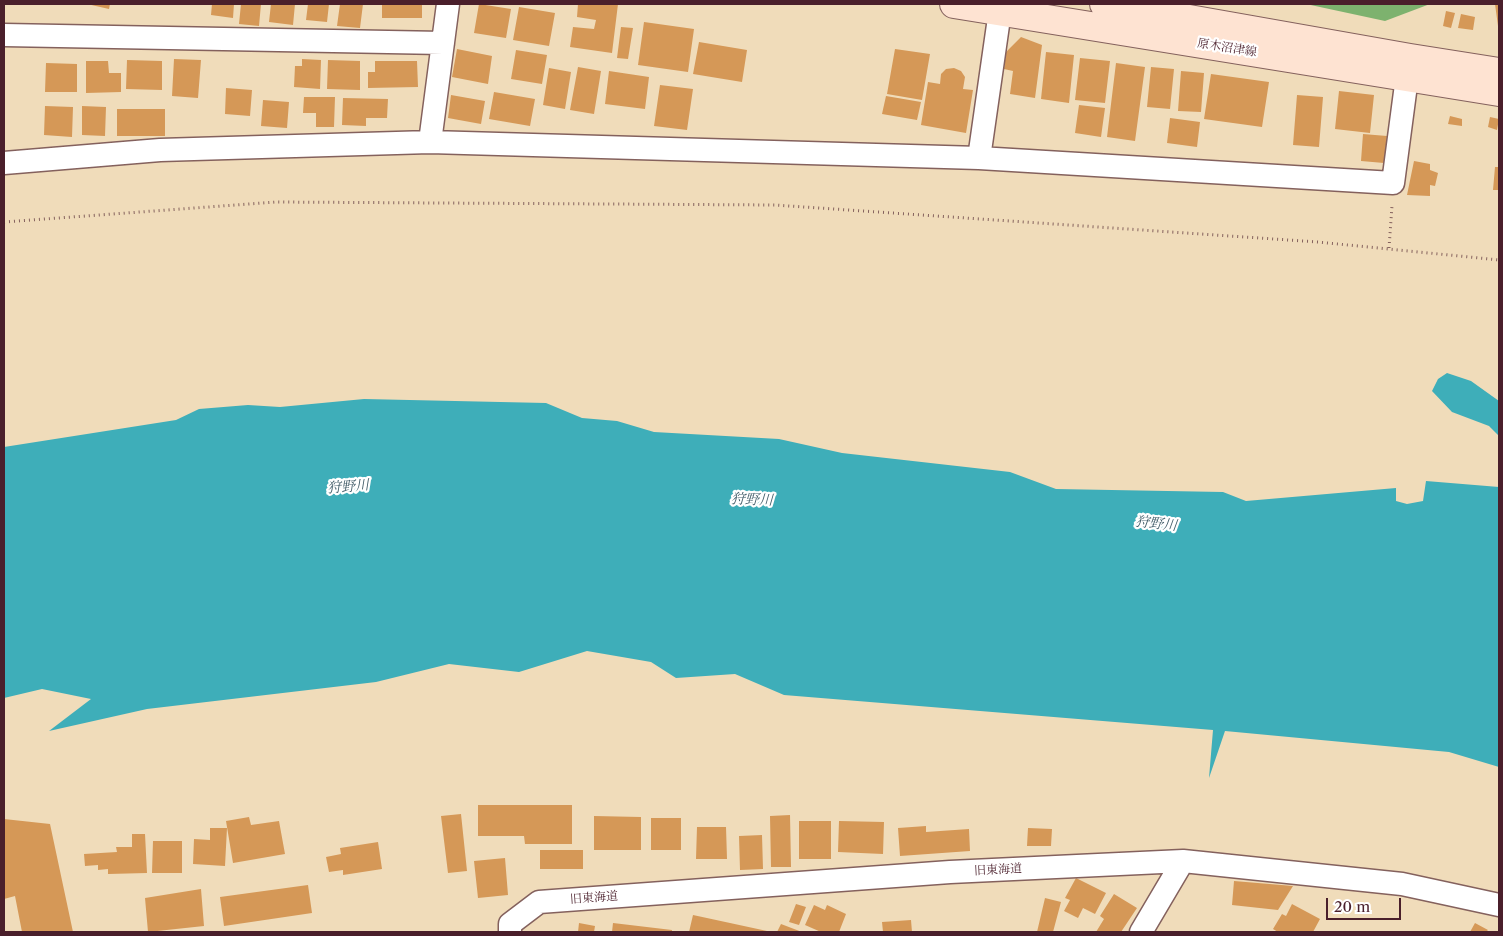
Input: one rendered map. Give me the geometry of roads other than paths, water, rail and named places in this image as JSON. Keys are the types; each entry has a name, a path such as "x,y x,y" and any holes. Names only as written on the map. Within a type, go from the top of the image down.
{"main road":[{"name":"原木沼津線","path":"954,4 1000,7 1409,68 1499,72"},
{"name":"原木沼津線","path":"1104,4 1409,68 1499,92"}],"street":[{"path":"430,142 448,4"},
{"path":"979,158 1000,7"},
{"path":"4,35 443,43"},
{"path":"4,163 160,150 430,142 979,158 1393,183 1409,68"},
{"path":"1141,932 1183,861"},
{"name":"旧東海道","path":"510,932 510,924 539,902 950,872 1183,861 1402,884 1499,906"}],"water":[{"path":"1447,373 1471,381 1499,401 1499,436 1489,426 1452,412 1432,391 1438,379"},
{"name":"狩野川","path":"364,399 546,403 582,418 617,421 654,432 779,439 842,453 1010,472 1056,489 1223,492 1246,501 1396,488 1396,501 1407,504 1423,501 1426,481 1499,487 1499,767 1449,752 1225,731 1209,778 1213,730 784,695 735,674 676,678 651,662 587,651 519,672 449,664 376,682 147,709 49,731 91,699 42,689 4,698 4,447 176,420 199,409 248,405 280,407"}]}
